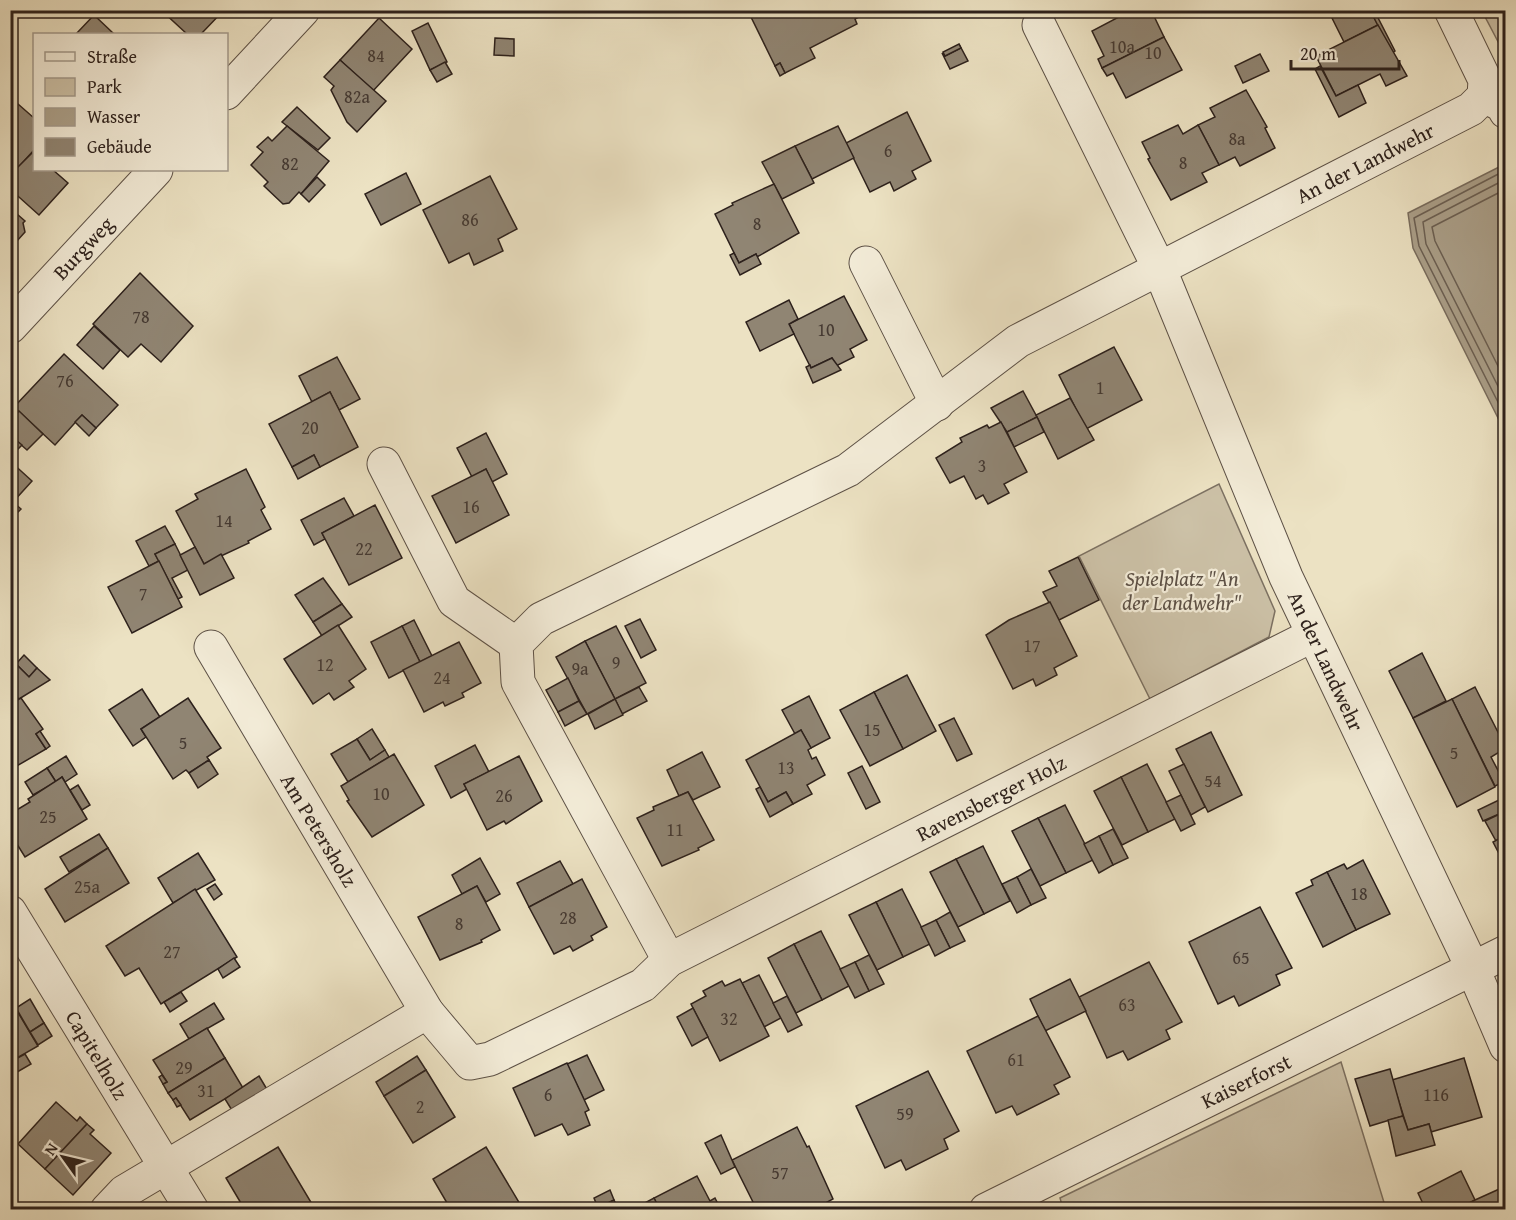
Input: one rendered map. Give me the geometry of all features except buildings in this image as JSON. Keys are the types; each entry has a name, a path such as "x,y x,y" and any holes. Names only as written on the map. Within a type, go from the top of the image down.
{"street":[{"path":"228,91 303,10"},
{"name":"An der Landwehr","path":"1160,270 1472,109 1495,104 1450,10"},
{"name":"An der Landwehr","path":"1039,25 1160,270 1286,577 1473,969 1506,1046"},
{"name":"Burgweg","path":"10,327 155,171"},
{"path":"866,263 938,404"},
{"path":"669,960 518,682 516,644 541,619 848,470 938,404 1018,341 1160,270"},
{"path":"384,464 454,601 516,644"},
{"name":"Ravensberger Holz","path":"586,1012 643,985 669,960 1312,635"},
{"name":"Am Petersholz","path":"210,647 427,1012 470,1064 490,1059 586,1012"},
{"name":"Capitelholz","path":"10,912 20,948 192,1209"},
{"name":"Kaiserforst","path":"986,1209 1506,952"},
{"path":"107,1209 124,1192 427,1012"}],"green space":[{"path":"1482,11 1505,11 1505,55"},
{"name":"Spielplatz \"An der Landwehr\"","path":"1219,484 1275,611 1269,637 1150,699 1079,556"},
{"path":"1341,1062 1386,1209 1063,1209 1060,1198"}],"water":[{"path":"1505,164 1505,432 1413,248 1408,213"}]}
